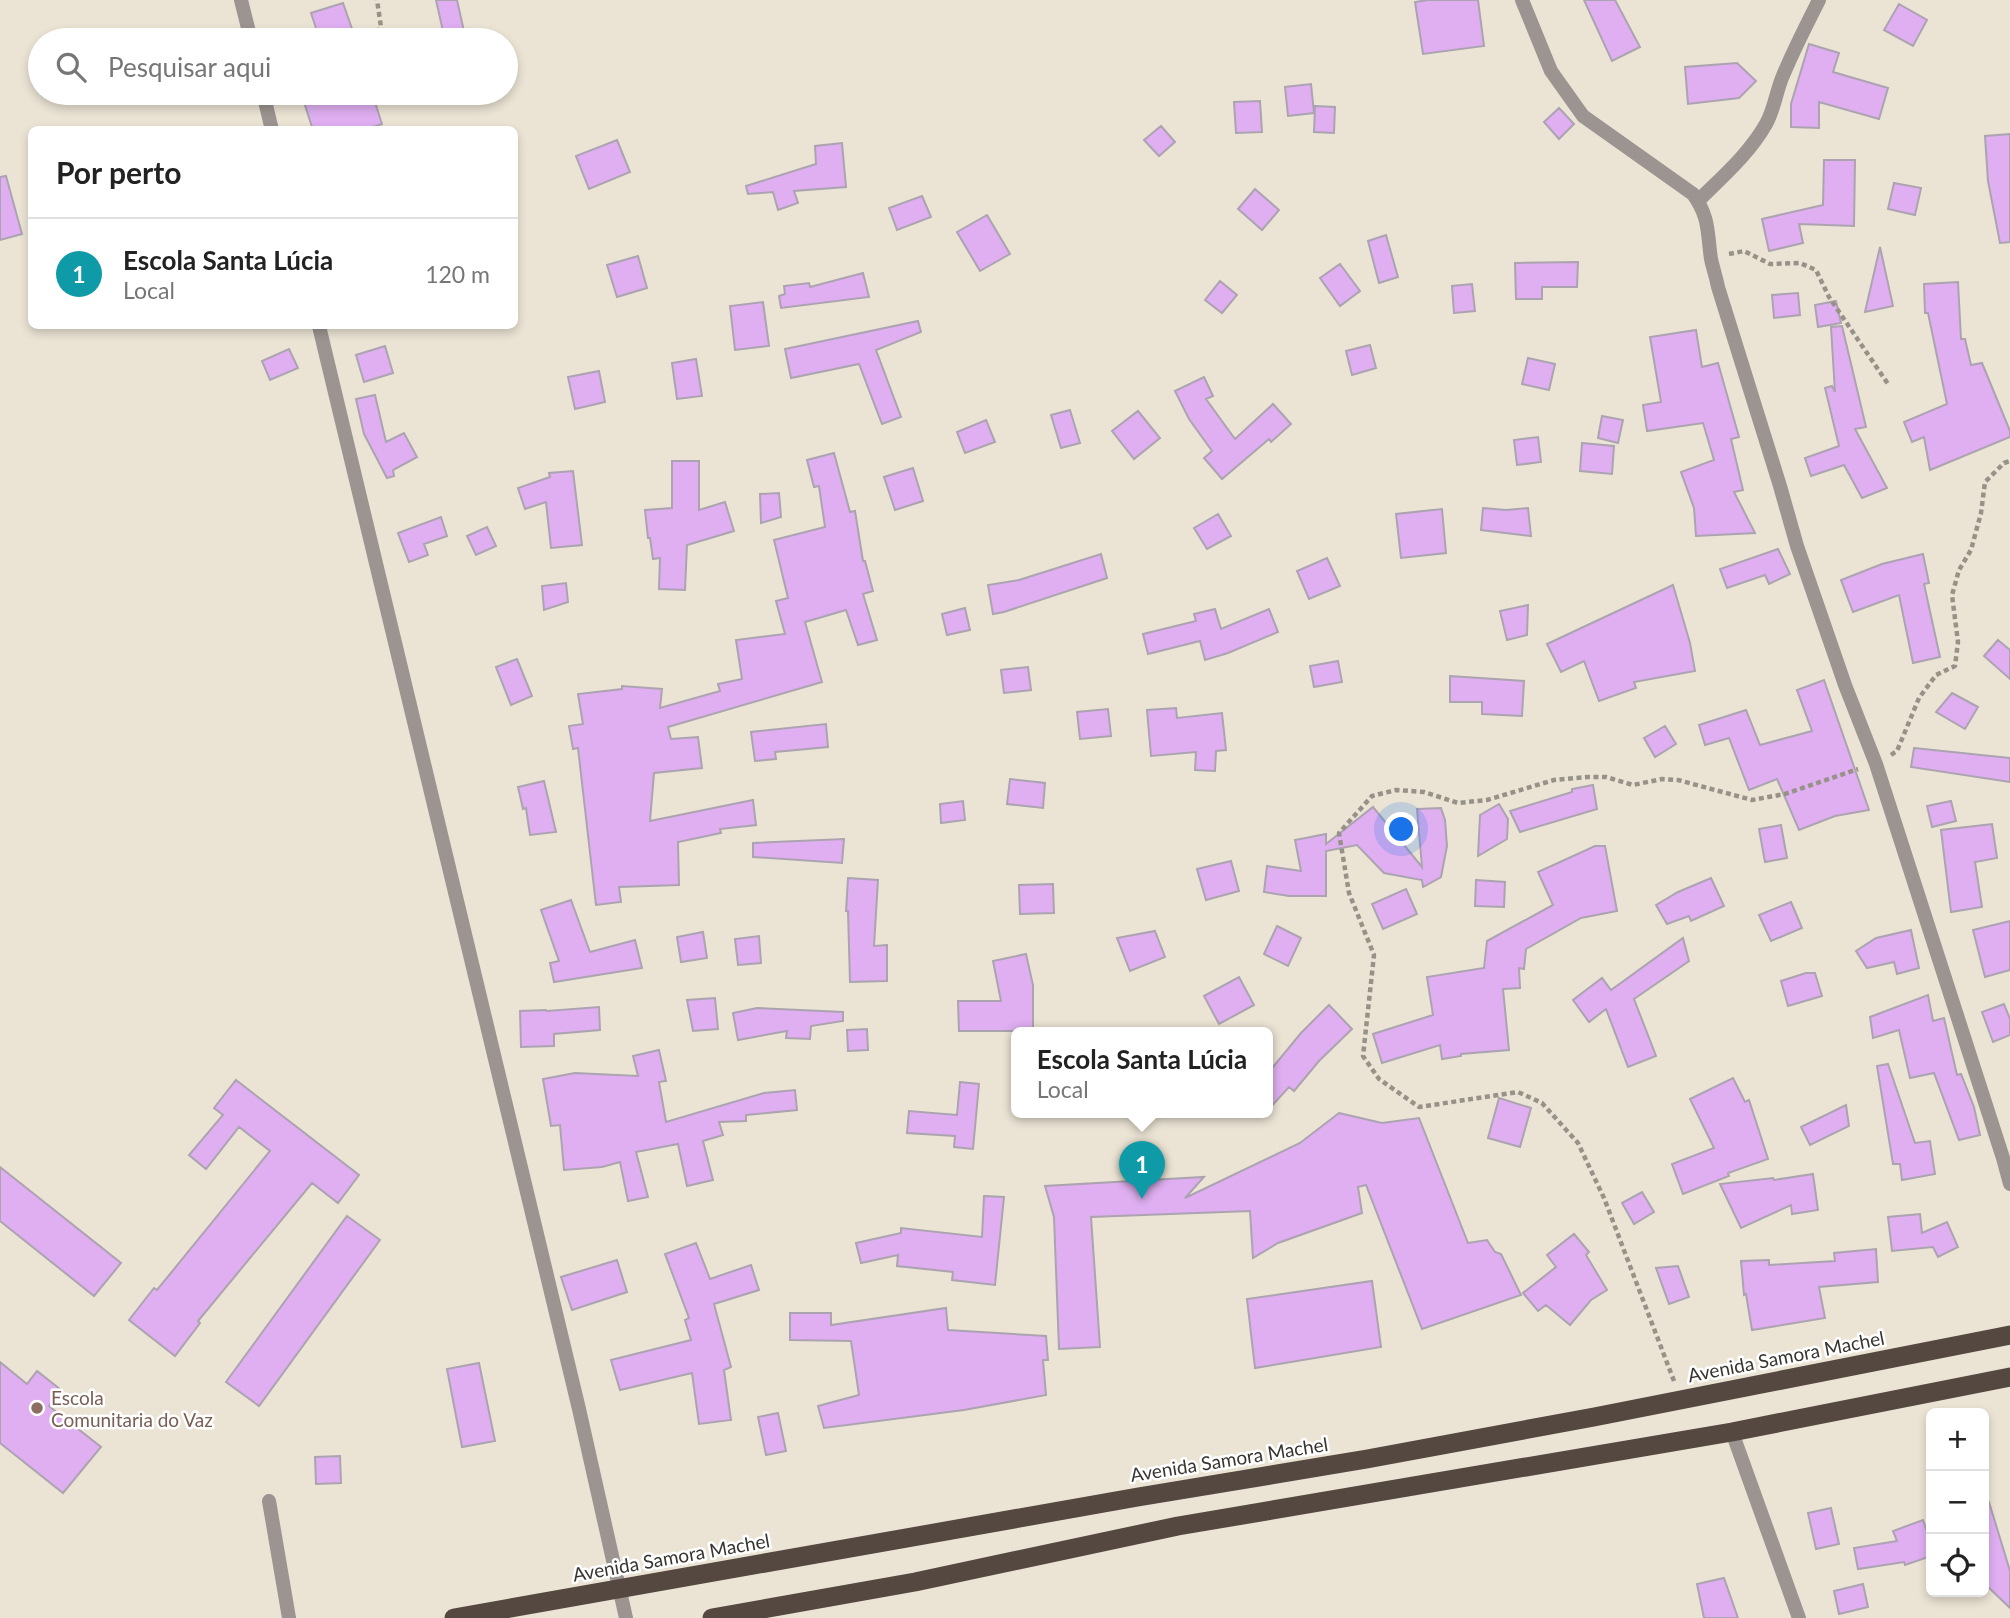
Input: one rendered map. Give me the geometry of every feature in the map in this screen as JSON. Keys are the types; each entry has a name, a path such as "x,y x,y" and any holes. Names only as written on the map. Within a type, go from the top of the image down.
{"highway":[{"name":"Avenida Samora Machel","path":"454,1618 1367,1459 2010,1335"},
{"path":"712,1618 915,1582 1178,1525 1732,1432 2010,1377"}],"street":[{"path":"241,0 248,28"},
{"path":"1522,0 1551,71 1583,116 1693,194 1707,220 1711,258 1718,287 1797,546 1845,685 1876,764 2010,1184"},
{"path":"1698,201 1732,168 1766,124 1793,51 1819,0"},
{"path":"266,105 271,126"},
{"path":"320,329 576,1395 626,1618"},
{"path":"1732,1432 1799,1618"},
{"path":"269,1501 289,1618"}],"path":[{"path":"377,0 380,28"},
{"path":"1711,258 1744,251 1770,264 1800,263 1815,270 1829,297 1888,384"},
{"path":"1681,1400 1604,1198 1577,1143 1542,1103 1518,1092 1419,1107 1379,1079 1363,1056 1374,955 1349,893 1339,832 1372,796 1396,790 1424,792 1458,803 1487,800 1554,780 1606,777 1633,785 1662,779 1678,780 1752,800 1785,794 1876,764 1897,751 1919,698 1936,675 1955,666 1958,642 1952,595 1959,570 1971,550 1981,513 1985,482 2004,463 2010,461"}],"building":[{"path":"436,0 457,0 463,28 442,28"},
{"path":"1478,0 1484,46 1423,54 1415,2"},
{"path":"1584,0 1615,0 1640,47 1612,61"},
{"path":"343,3 352,28 316,28 311,13"},
{"path":"1899,4 1927,20 1913,46 1884,30"},
{"path":"1809,44 1839,53 1833,72 1888,88 1879,119 1819,102 1819,128 1791,127 1791,104"},
{"path":"1737,63 1756,81 1739,98 1688,104 1685,67"},
{"path":"1311,84 1314,113 1288,116 1285,87"},
{"path":"1260,101 1262,132 1236,133 1234,102"},
{"path":"305,105 376,105 382,124 376,126 312,126"},
{"path":"1315,106 1335,107 1334,133 1314,132"},
{"path":"1559,108 1574,124 1559,139 1544,122"},
{"path":"1161,126 1175,142 1159,156 1144,140"},
{"path":"2010,134 2010,242 2000,243 1988,181 1985,136"},
{"path":"617,140 630,172 589,189 576,156"},
{"path":"842,143 846,187 794,191 798,203 778,210 773,192 748,194 746,186 816,164 815,146"},
{"path":"1824,160 1855,160 1854,226 1799,224 1803,243 1769,251 1762,219 1823,205"},
{"path":"6,176 22,234 0,240 0,177"},
{"path":"1894,183 1921,188 1915,215 1888,209"},
{"path":"1255,189 1279,210 1262,230 1238,209"},
{"path":"922,196 931,217 897,230 889,208"},
{"path":"987,215 1010,254 980,271 957,232"},
{"path":"1386,235 1398,277 1379,283 1368,241"},
{"path":"1880,247 1893,306 1865,312"},
{"path":"638,256 647,288 617,297 607,265"},
{"path":"1578,262 1577,287 1542,287 1542,299 1516,299 1515,263"},
{"path":"1340,264 1360,291 1340,306 1320,278"},
{"path":"863,273 869,297 781,308 779,296 785,294 784,286 809,283 810,287"},
{"path":"1220,281 1237,295 1222,313 1205,300"},
{"path":"1958,282 1961,339 1965,339 1971,365 1982,363 2010,431 2010,437 1930,470 1924,437 1912,442 1904,422 1947,404 1928,313 1925,313 1924,284"},
{"path":"1472,284 1475,311 1454,313 1452,286"},
{"path":"1798,293 1800,315 1774,318 1772,295"},
{"path":"1836,301 1841,323 1818,327 1815,305"},
{"path":"763,302 769,346 735,350 730,306"},
{"path":"918,321 921,332 876,350 901,417 882,424 859,364 791,378 785,349"},
{"path":"1842,326 1866,427 1855,429 1887,488 1862,498 1844,465 1811,476 1805,458 1839,446 1825,388 1832,386 1835,392 1831,327"},
{"path":"1696,330 1702,367 1718,363 1739,437 1731,439 1743,490 1734,492 1755,533 1696,536 1694,508 1681,472 1714,460 1703,423 1647,431 1643,405 1661,402 1650,337"},
{"path":"1370,345 1376,368 1352,375 1346,351"},
{"path":"385,346 393,373 364,382 356,355"},
{"path":"289,349 298,368 270,380 262,361"},
{"path":"1528,358 1555,364 1549,390 1522,384"},
{"path":"696,359 702,396 677,399 672,363"},
{"path":"599,371 605,402 575,409 568,377"},
{"path":"1204,377 1213,396 1206,399 1235,439 1273,404 1291,424 1222,479 1204,458 1212,451 1189,419 1175,391"},
{"path":"375,395 386,442 404,433 417,457 393,470 394,476 387,478 364,434 356,399"},
{"path":"1070,410 1080,443 1061,448 1051,415"},
{"path":"1138,411 1160,438 1134,459 1112,431"},
{"path":"1602,416 1623,420 1618,443 1598,438"},
{"path":"986,420 995,442 965,453 957,432"},
{"path":"1538,437 1541,462 1517,465 1514,440"},
{"path":"1582,443 1614,446 1612,474 1580,471"},
{"path":"834,453 850,512 855,511 863,561 873,591 863,594 877,640 858,645 846,610 805,622 822,682 668,727 671,739 698,737 702,768 654,773 650,821 753,800 756,825 720,829 721,833 678,842 679,885 619,887 621,902 596,905 578,748 573,749 569,726 583,724 578,694 622,689 622,686 662,689 660,708 720,691 718,684 742,679 736,640 785,634 776,601 788,598 774,540 825,527 819,486 814,487 807,460"},
{"path":"672,461 699,461 699,510 725,502 734,531 687,545 685,590 659,589 660,558 653,559 645,510 672,508"},
{"path":"913,468 923,501 895,510 884,477"},
{"path":"573,471 582,545 551,548 546,502 525,509 518,488 550,477 549,473"},
{"path":"779,493 781,517 761,523 760,494"},
{"path":"1483,508 1528,508 1531,536 1481,530"},
{"path":"1442,509 1446,553 1401,558 1396,514"},
{"path":"1218,514 1231,536 1207,549 1194,528"},
{"path":"441,517 447,536 424,544 428,555 409,562 398,533"},
{"path":"487,527 496,546 476,555 467,536"},
{"path":"1778,549 1790,574 1769,584 1765,575 1727,588 1720,569"},
{"path":"1101,554 1107,578 993,614 988,585 1019,580"},
{"path":"1923,554 1929,583 1924,584 1940,657 1913,663 1899,595 1853,612 1841,580 1882,564"},
{"path":"1327,558 1340,586 1309,599 1297,571"},
{"path":"566,583 568,602 544,610 542,586"},
{"path":"1673,585 1695,671 1634,682 1636,688 1599,701 1584,661 1561,672 1547,644"},
{"path":"1528,605 1527,635 1507,640 1500,611"},
{"path":"965,608 970,630 947,635 942,614"},
{"path":"1215,609 1221,629 1269,609 1278,632 1205,660 1200,641 1148,654 1143,634 1196,621 1194,614"},
{"path":"1998,640 2010,650 2010,679 1984,656"},
{"path":"517,659 532,696 511,705 496,667"},
{"path":"1338,661 1342,682 1314,687 1310,666"},
{"path":"1028,667 1031,690 1004,693 1001,670"},
{"path":"1450,676 1524,681 1522,716 1482,714 1482,702 1450,702"},
{"path":"1824,680 1869,810 1835,816 1799,830 1777,779 1749,790 1729,738 1705,745 1699,725 1746,710 1760,745 1812,731 1797,690"},
{"path":"1952,693 1978,707 1965,729 1936,712"},
{"path":"1176,708 1177,718 1222,713 1226,750 1216,751 1215,771 1195,770 1196,752 1151,756 1147,710"},
{"path":"1108,709 1111,736 1080,739 1077,712"},
{"path":"826,724 828,747 775,752 776,759 755,761 751,732"},
{"path":"1665,726 1676,744 1655,757 1644,738"},
{"path":"1914,748 2010,758 2010,782 1911,767"},
{"path":"1010,779 1045,783 1043,808 1007,804"},
{"path":"544,781 556,832 530,835 526,808 523,809 518,787"},
{"path":"1593,785 1597,809 1520,832 1510,811 1572,792 1572,789"},
{"path":"963,801 965,820 941,823 940,804"},
{"path":"1951,801 1956,821 1932,827 1927,806"},
{"path":"1499,804 1508,819 1507,839 1478,856 1480,815"},
{"path":"1373,807 1422,867 1417,809 1441,808 1447,846 1441,877 1423,887 1422,880 1384,873 1357,845 1326,851 1326,896 1289,896 1264,892 1267,866 1301,871 1295,840 1326,834 1326,844"},
{"path":"1992,824 1997,858 1975,862 1982,907 1951,912 1941,830"},
{"path":"1781,825 1787,858 1765,862 1759,829"},
{"path":"844,839 842,863 753,857 753,843"},
{"path":"1595,846 1605,846 1617,911 1581,918 1526,949 1524,969 1519,968 1520,988 1503,989 1509,1050 1461,1054 1442,1059 1440,1045 1382,1063 1373,1034 1433,1015 1427,977 1484,968 1487,941 1553,905 1538,872"},
{"path":"1231,861 1239,891 1206,900 1197,869"},
{"path":"848,878 878,880 874,946 887,945 887,981 850,982 846,911"},
{"path":"1711,878 1724,906 1691,921 1689,916 1667,924 1656,905"},
{"path":"1476,880 1505,882 1504,907 1475,906"},
{"path":"1053,884 1054,913 1020,914 1019,885"},
{"path":"1406,889 1417,914 1383,929 1372,904"},
{"path":"571,900 590,952 635,940 642,968 554,982 550,963 559,961 541,910"},
{"path":"1791,902 1802,928 1771,941 1759,915"},
{"path":"2010,921 2010,970 1985,977 1973,930"},
{"path":"1277,926 1301,938 1288,966 1264,954"},
{"path":"1911,930 1919,968 1897,974 1894,962 1867,968 1856,951 1876,938"},
{"path":"1155,931 1165,957 1130,971 1117,938"},
{"path":"703,932 707,958 681,962 677,937"},
{"path":"759,936 761,963 738,965 735,939"},
{"path":"1683,938 1689,961 1634,999 1656,1056 1628,1067 1606,1009 1589,1022 1573,1000 1602,978 1611,990"},
{"path":"1026,954 1033,985 1033,1027 1011,1027 1011,1031 959,1031 958,1001 1001,1001 993,961"},
{"path":"1815,973 1822,996 1788,1006 1781,981"},
{"path":"1239,977 1254,1005 1219,1024 1204,996"},
{"path":"1928,995 1933,1021 1944,1018 1957,1075 1961,1074 1974,1107 1980,1135 1959,1140 1934,1073 1910,1078 1899,1030 1873,1038 1870,1017"},
{"path":"715,998 718,1029 693,1031 687,1000"},
{"path":"2004,1004 2010,1019 2010,1035 1993,1042 1982,1012"},
{"path":"1329,1005 1352,1029 1319,1061 1294,1091 1289,1087 1273,1105 1273,1067"},
{"path":"599,1007 600,1030 554,1034 554,1046 521,1047 520,1011"},
{"path":"757,1008 843,1012 843,1021 811,1026 810,1039 786,1038 787,1031 738,1040 733,1013"},
{"path":"867,1029 868,1050 848,1051 847,1030"},
{"path":"659,1050 666,1081 659,1082 666,1122 764,1093 795,1090 797,1110 746,1115 746,1121 719,1122 723,1135 703,1141 713,1180 687,1186 678,1144 636,1152 648,1197 628,1201 620,1162 602,1167 564,1170 560,1125 551,1126 543,1079 575,1073 638,1076 633,1056"},
{"path":"1888,1064 1915,1143 1930,1141 1935,1174 1902,1180 1900,1164 1893,1164 1877,1066"},
{"path":"1733,1078 1745,1102 1749,1100 1768,1159 1728,1173 1729,1176 1683,1194 1672,1164 1714,1148 1690,1099"},
{"path":"236,1080 359,1175 338,1203 312,1183 198,1321 200,1323 175,1356 129,1320 154,1288 157,1290 270,1151 239,1127 206,1169 189,1155 223,1115 214,1108"},
{"path":"960,1082 979,1084 973,1149 954,1147 955,1136 907,1133 909,1111 957,1115"},
{"path":"1499,1098 1531,1108 1520,1147 1488,1138"},
{"path":"1846,1105 1849,1126 1810,1145 1801,1127"},
{"path":"1339,1113 1382,1123 1419,1118 1468,1243 1487,1240 1495,1252 1501,1254 1521,1295 1422,1329 1366,1185 1358,1187 1362,1213 1278,1243 1253,1258 1250,1211 1091,1217 1100,1347 1059,1349 1054,1217 1045,1186 1204,1177 1185,1198 1300,1143"},
{"path":"0,1167 121,1263 94,1296 0,1221"},
{"path":"1813,1174 1818,1210 1792,1214 1791,1205 1741,1228 1720,1184 1774,1180"},
{"path":"1642,1192 1654,1212 1634,1224 1622,1203"},
{"path":"984,1196 1004,1197 995,1285 952,1280 953,1272 897,1266 898,1255 861,1263 856,1243 901,1233 901,1228 982,1237"},
{"path":"1920,1214 1922,1233 1947,1222 1958,1247 1938,1257 1933,1247 1892,1251 1888,1217"},
{"path":"347,1216 380,1240 259,1406 226,1382"},
{"path":"1574,1234 1589,1252 1586,1255 1607,1290 1591,1300 1570,1325 1546,1305 1538,1311 1523,1293 1556,1267 1547,1255"},
{"path":"696,1243 710,1279 751,1265 759,1290 714,1304 731,1367 724,1370 731,1420 699,1424 692,1373 620,1390 611,1360 691,1340 685,1320 689,1318 665,1254"},
{"path":"1876,1249 1878,1282 1819,1287 1825,1318 1752,1330 1746,1294 1744,1295 1741,1261 1769,1260 1769,1265 1835,1261 1834,1253"},
{"path":"617,1260 627,1292 572,1310 561,1277"},
{"path":"1678,1266 1689,1297 1669,1304 1656,1268"},
{"path":"1372,1281 1381,1347 1255,1368 1247,1299"},
{"path":"946,1308 948,1330 1046,1336 1048,1360 1043,1360 1046,1395 964,1410 824,1428 818,1406 859,1395 851,1341 790,1340 790,1313 831,1313 831,1325"},
{"path":"0,1362 27,1384 37,1371 61,1390 49,1406 101,1447 63,1493 0,1443"},
{"path":"479,1363 495,1441 462,1447 447,1369"},
{"path":"778,1413 786,1451 766,1455 758,1417"},
{"path":"340,1456 341,1483 316,1484 315,1457"},
{"path":"1989,1502 2010,1571 2010,1608 1989,1588"},
{"path":"1831,1508 1839,1544 1816,1549 1808,1513"},
{"path":"1923,1520 1926,1529 1926,1558 1905,1565 1904,1562 1858,1569 1854,1548 1897,1541 1893,1531"},
{"path":"1724,1578 1738,1618 1704,1618 1697,1584"},
{"path":"1863,1584 1868,1607 1839,1614 1834,1591"}],"place":[{"name":"Escola Santa Lúcia","path":"1142,1199"},
{"name":"Escola Comunitaria do Vaz","path":"37,1408"}]}
